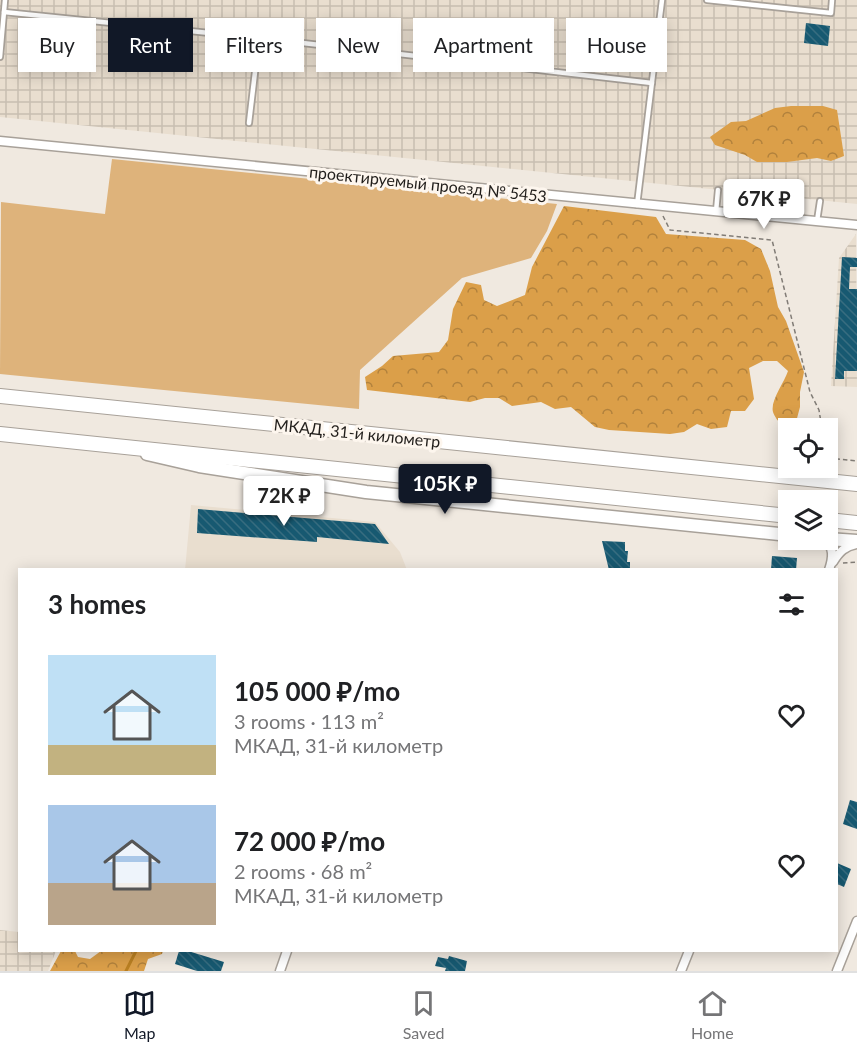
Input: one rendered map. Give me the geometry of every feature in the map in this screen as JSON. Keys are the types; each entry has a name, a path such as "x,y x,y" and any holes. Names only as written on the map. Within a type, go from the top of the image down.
{"highway":[{"name":"МКАД, 31-й километр","path":"0,396 857,484"},
{"path":"0,434 778,515"},
{"path":"838,521 857,523"}],"main road":[{"path":"108,446 199,466 355,491 778,534"},
{"path":"838,540 857,543"}],"street":[{"name":"проектируемый проезд № 5453","path":"0,141 857,225"},
{"path":"830,567 837,554 857,543"},
{"path":"830,567 832,550"},
{"path":"837,971 857,921"},
{"path":"280,971 287,952"},
{"path":"681,971 689,952"}],"lane":[{"path":"0,57 5,0"},
{"path":"637,205 662,0"},
{"path":"707,0 831,13 832,0"},
{"path":"4,12 205,32"},
{"path":"304,43 652,83"},
{"path":"249,123 255,72"},
{"path":"716,212 718,190"},
{"path":"818,221 820,201"}],"path":[{"path":"659,207 670,230 772,240 810,392 820,418"},
{"path":"838,459 857,461"}],"shaded area":[{"path":"0,0 857,0 857,204 0,117"},
{"path":"112,159 557,204 547,231 531,258 462,278 360,370 359,409 0,374 1,202 105,214"},
{"path":"856,234 857,387 831,386 839,258"},
{"path":"191,505 375,522 400,552 406,568 185,568"},
{"path":"0,930 18,932 18,952 56,952 48,971 0,971"}],"green space":[{"path":"823,106 837,110 844,156 831,161 817,158 787,162 757,162 745,155 715,145 710,137 731,122 746,121 775,108"},
{"path":"564,206 656,217 666,234 745,240 761,249 770,271 778,307 786,321 804,372 797,418 778,418 778,421 773,412 775,397 788,371 777,361 763,361 749,368 754,399 745,411 731,411 727,427 711,429 697,424 684,432 670,434 595,427 571,407 555,409 541,402 512,406 499,398 485,398 470,402 367,390 365,377 393,356 439,352 448,340 453,309 466,282 481,285 484,300 497,306 525,295 532,267"},
{"path":"60,952 76,952 78,957 90,959 100,952 163,952 148,959 144,971 50,971"}],"building":[{"path":"806,23 830,26 828,46 804,43"},
{"path":"842,257 857,258 857,267 850,267 849,289 857,289 857,371 844,371 844,379 835,379"},
{"path":"198,509 375,524 389,544 317,537 317,542 197,533"},
{"path":"602,541 625,542 625,551 628,551 627,562 630,562 630,568 609,568"},
{"path":"772,556 797,558 796,568 771,568"},
{"path":"850,800 857,802 857,829 843,824"},
{"path":"838,863 851,869 844,887 838,884"},
{"path":"179,952 191,952 224,962 221,971 197,971 175,964"},
{"path":"449,956 467,961 465,971 445,971 446,968 435,966 438,957 448,959"}],"waterway":[{"path":"126,971 136,952"}]}
